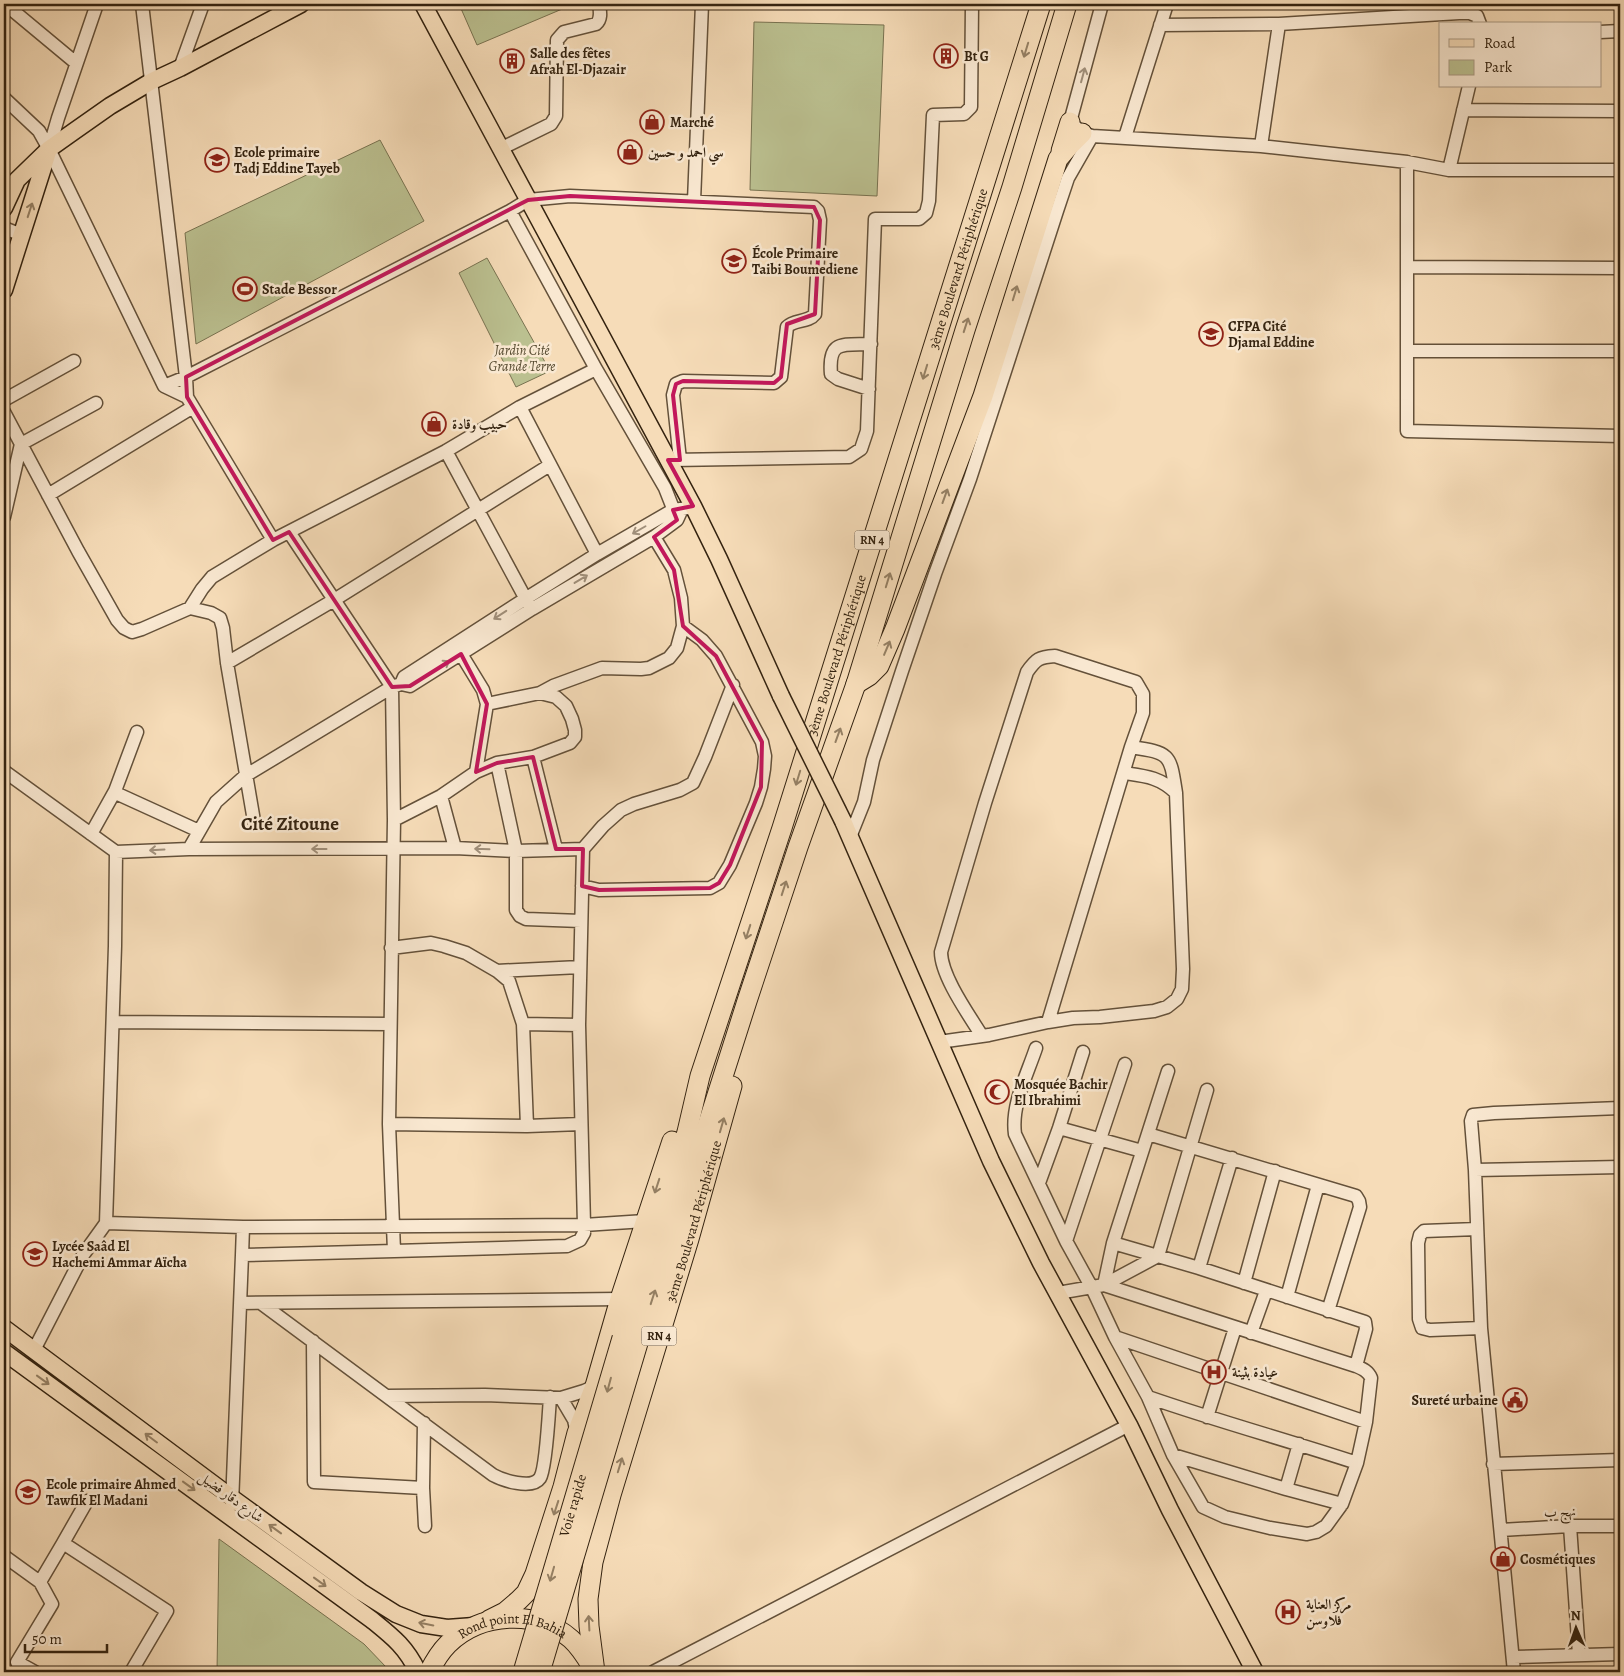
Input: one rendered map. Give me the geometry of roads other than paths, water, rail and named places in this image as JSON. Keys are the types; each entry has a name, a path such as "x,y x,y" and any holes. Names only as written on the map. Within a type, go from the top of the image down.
{"highway":[{"name":"3ème Boulevard Périphérique","path":"630,1341 687,1132 700,1076 782,828 1041,4"},
{"name":"3ème Boulevard Périphérique","path":"630,1341 798,847 856,684 1068,4"},
{"path":"856,684 869,676 879,666 926,550 983,396 1058,159 1081,130"},
{"name":"3ème Boulevard Périphérique","path":"595,1672 588,1607 593,1562 611,1495 725,1113 740,1050 747,1001"},
{"name":"3ème Boulevard Périphérique","path":"482,1623 505,1612 519,1600 526,1593 536,1574 563,1487 577,1433 595,1386 645,1221 675,1130 700,1076"},
{"name":"Voie rapide","path":"523,1672 630,1341"},
{"name":"Voie rapide","path":"540,1672 630,1341"},
{"name":"Rond point El Bahia","path":"429,1672 449,1643 482,1623 515,1617 540,1622 559,1630 582,1651 595,1672"}],"main road":[{"path":"4,208 16,180 49,149 110,106 152,81 301,4"},
{"path":"422,4 528,200 674,460 681,511 719,559 781,696 843,820 991,1160 1041,1263 1129,1426 1170,1510 1255,1672"},
{"path":"4,290 49,149"},
{"name":"شارع دقار فضيل","path":"4,1328 232,1498 361,1592 396,1614 421,1624 447,1628 482,1623"},
{"name":"شارع دقار فضيل","path":"4,1352 232,1516 372,1620 398,1641 418,1672"}],"street":[{"path":"4,4 76,63"},
{"path":"49,149 76,63 98,4"},
{"path":"142,4 190,402 273,540"},
{"path":"180,68 203,4"},
{"path":"500,149 551,124 554,120 556,116 557,40 564,32 596,24 600,16 599,4"},
{"path":"694,201 702,4"},
{"path":"164,386 186,377 528,200 570,196 814,207 818,212 820,220 815,314 813,318 790,323 787,327 781,377 774,383 683,381 676,384 673,395 674,460 849,457 861,449 868,432 875,220 919,219 926,212 930,201 933,115 964,114 970,107 972,4"},
{"path":"850,837 864,802 873,760 934,574 970,479 1068,178 1081,130 1102,4"},
{"path":"1125,137 1167,4"},
{"path":"1160,25 1279,24 1459,13 1473,14 1477,16 1479,22"},
{"path":"1261,146 1279,24"},
{"path":"1602,32 1620,31"},
{"path":"1449,170 1468,88"},
{"path":"4,98 39,132 49,149 164,386 190,402"},
{"path":"1463,110 1620,111"},
{"path":"1081,130 1125,137 1261,146 1407,162 1449,170 1620,170"},
{"path":"1407,162 1407,431 1620,436"},
{"path":"510,211 596,369 665,488 681,511"},
{"path":"4,228 22,235"},
{"path":"1407,267 1620,268"},
{"path":"869,389 838,379 831,374 830,358 833,350 841,345 871,344"},
{"path":"1407,351 1620,351"},
{"path":"4,400 74,361"},
{"path":"4,412 117,620 124,628 132,632 190,608 212,577 273,540 446,451 520,408 596,369"},
{"path":"48,495 190,402"},
{"path":"4,517 21,444 96,403"},
{"path":"520,408 597,554"},
{"path":"446,451 529,604"},
{"path":"227,663 334,600 550,465"},
{"path":"189,849 216,802 245,776 397,686 404,677 529,604 654,537 681,511"},
{"path":"397,686 410,686 461,654 597,554 681,511"},
{"path":"289,532 334,600 397,686 389,1124 394,1251"},
{"path":"487,704 540,694 553,686 602,668 629,670 650,668 669,658 677,648 684,626 681,598 674,570 654,537"},
{"path":"190,608 211,613 220,618 225,637 227,663 254,821"},
{"path":"582,886 599,890 710,888 719,883 730,865 756,803 764,769 765,756 762,742 733,684 716,656 702,640 684,626"},
{"path":"461,654 483,690 487,704 476,772"},
{"path":"982,1036 947,976 942,965 941,952 985,803 1027,672 1035,661 1043,657 1055,656 1136,682 1144,694 1143,713 1048,1022"},
{"path":"242,1255 567,1246 580,1240 584,1233 579,1025 583,849 603,826 621,810 634,804 680,790 693,783 733,684"},
{"path":"394,820 441,796 476,772 497,763 533,757 570,743 574,737 572,720 566,706 556,697 540,694"},
{"path":"91,834 115,791 137,732"},
{"path":"939,1042 982,1036 1073,1018 1154,1011 1167,1007 1177,999 1182,989 1182,969 1176,793 1170,764 1165,755 1158,751 1131,747"},
{"path":"533,757 556,849"},
{"path":"497,763 516,851 516,910 520,916 526,919 581,921"},
{"path":"4,771 116,852 189,849 455,848 516,851 583,849"},
{"path":"1124,773 1147,776 1162,781 1176,793"},
{"path":"120,795 199,831"},
{"path":"441,796 455,848"},
{"path":"34,1350 82,1255 106,1223 113,1022 116,852"},
{"path":"391,948 431,943 466,953 509,980 523,1024 527,1126"},
{"path":"497,971 580,967"},
{"path":"113,1022 390,1024"},
{"path":"523,1024 579,1025"},
{"path":"1036,1048 1015,1110 1014,1134 1066,1241 1098,1287 1115,1337 1148,1397 1173,1454 1203,1507 1225,1517 1270,1528 1308,1534 1326,1526 1342,1504 1357,1463 1366,1422 1371,1378 1364,1369 1098,1287"},
{"path":"1039,1183 1083,1052"},
{"path":"1066,1241 1125,1064"},
{"path":"1098,1287 1168,1071"},
{"path":"1058,1293 1098,1287 1158,1256 1207,1090"},
{"path":"1514,1672 1502,1530 1493,1464 1482,1328 1476,1170 1471,1121 1473,1115 1494,1113 1620,1108"},
{"path":"389,1124 527,1126 581,1124"},
{"path":"1059,1128 1142,1151"},
{"path":"1148,1134 1356,1196 1360,1201 1360,1207 1328,1311"},
{"path":"1199,1268 1232,1158"},
{"path":"1476,1170 1620,1167"},
{"path":"1244,1283 1276,1171"},
{"path":"1287,1297 1318,1185"},
{"path":"106,1223 243,1227 584,1225 645,1221"},
{"path":"232,1516 243,1227"},
{"path":"1477,1229 1424,1230 1420,1235 1418,1243 1419,1319 1422,1328 1430,1330 1482,1328"},
{"path":"1113,1243 1199,1268 1366,1323 1366,1330 1356,1366"},
{"path":"1251,1333 1266,1291"},
{"path":"240,1303 620,1299"},
{"path":"262,1304 497,1477 514,1482 536,1482 540,1478 544,1466 555,1397"},
{"path":"1207,1417 1235,1328"},
{"path":"1115,1337 1366,1422"},
{"path":"313,1341 314,1482 423,1488"},
{"path":"388,1396 485,1395 555,1397 572,1395 595,1386"},
{"path":"555,1397 574,1420 577,1433"},
{"path":"1148,1397 1357,1463"},
{"path":"424,1423 423,1488 425,1526"},
{"path":"653,1672 1129,1426"},
{"path":"1286,1489 1299,1444"},
{"path":"1173,1454 1286,1489 1342,1504"},
{"path":"1493,1464 1620,1460"},
{"path":"40,1582 87,1500"},
{"path":"1570,1526 1580,1654"},
{"name":"نهج ب","path":"1502,1530 1570,1526 1620,1526"},
{"path":"62,1543 167,1611 131,1672"},
{"path":"4,1556 40,1582 52,1604 17,1662 36,1672"},
{"path":"1513,1657 1620,1654"}],"place":[{"name":"Bt G","path":"946,56"},
{"name":"Salle des fêtes Afrah El-Djazair","path":"512,61"},
{"name":"Marché","path":"652,122"},
{"name":"سي احمد و حسين","path":"630,152"},
{"name":"Ecole primaire Tadj Eddine Tayeb","path":"217,160"},
{"name":"École Primaire Taibi Boumediene","path":"734,261"},
{"name":"Stade Bessor","path":"245,289"},
{"name":"CFPA Cité Djamal Eddine","path":"1211,334"},
{"name":"حبيب وقادة","path":"434,424"},
{"name":"Mosquée Bachir El Ibrahimi","path":"997,1092"},
{"name":"Lycée Saâd El Hachemi Ammar Aïcha","path":"35,1254"},
{"name":"عيادة بثينة","path":"1214,1372"},
{"name":"Sureté urbaine","path":"1515,1400"},
{"name":"Ecole primaire Ahmed Tawfik El Madani","path":"28,1492"},
{"name":"Cosmétiques","path":"1503,1559"},
{"name":"مركز العناية فلاوسن","path":"1288,1612"}],"district":[{"name":"Cité Zitoune","path":"290,824"}],"park label":[{"name":"Jardin Cité Grande Terre","path":"522,358"}]}
